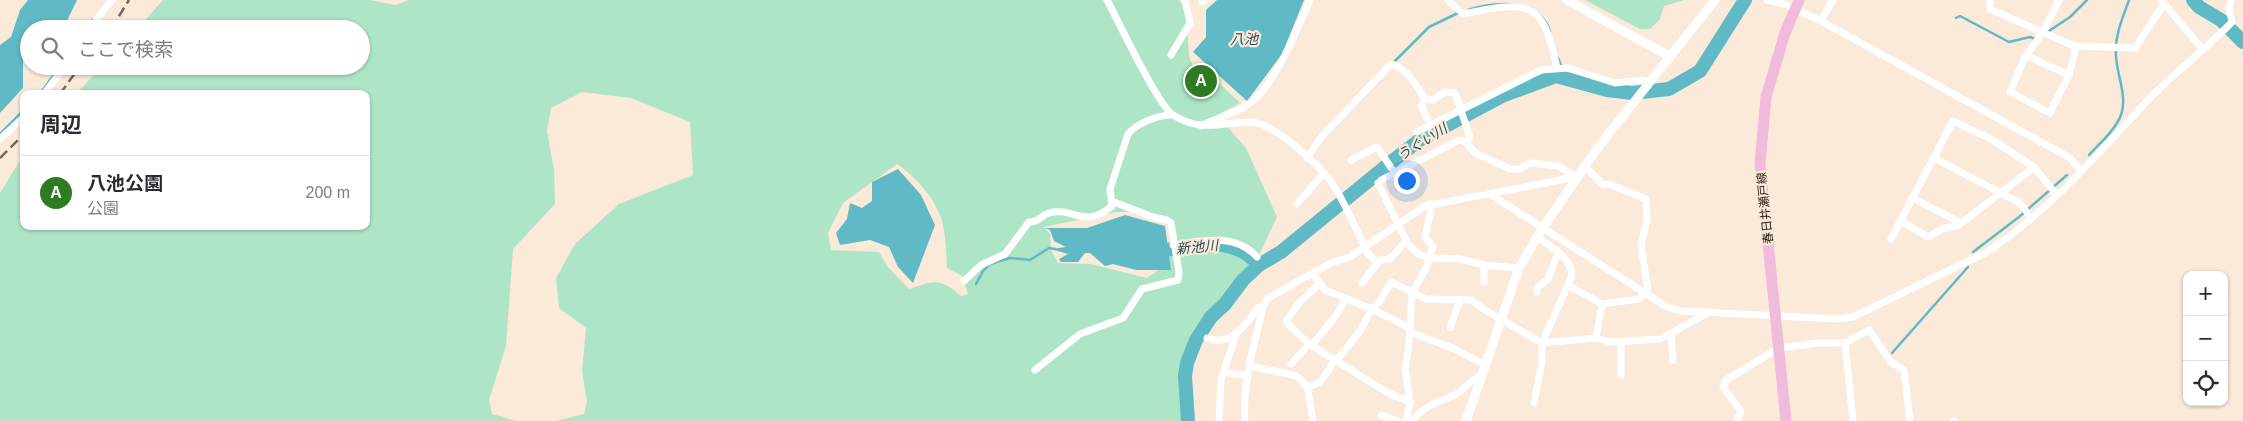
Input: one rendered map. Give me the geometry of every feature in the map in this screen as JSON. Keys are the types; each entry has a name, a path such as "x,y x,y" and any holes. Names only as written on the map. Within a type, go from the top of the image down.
{"main road":[{"name":"春日井瀬戸線","path":"1786,421 1760,164 1766,97 1775,64 1797,4"}],"street":[{"path":"96,20 112,0"},
{"path":"1107,0 1153,88 1172,114"},
{"path":"1171,55 1190,23 1185,0"},
{"path":"1200,126 1236,112 1252,102 1261,92 1284,57 1310,0"},
{"path":"1448,0 1462,14 1503,3 1524,5 1536,9 1546,24 1556,68"},
{"path":"1567,0 1669,56"},
{"path":"1466,421 1519,268 1542,229 1576,176 1648,82 1715,0"},
{"path":"1767,0 1797,4 1821,21 2070,158 2081,171"},
{"path":"1821,21 1833,0"},
{"path":"1990,0 1990,9 2076,46 2135,48 2163,2 2203,50"},
{"path":"2059,0 2043,32 2026,55 2010,92 2050,113 2069,76 2076,46"},
{"path":"1488,193 1667,307 1681,311 1840,319 1853,317 1987,252 2031,218 2081,171 2149,99 2232,22 2229,8 2231,0"},
{"path":"2026,55 2069,76"},
{"path":"1307,158 1322,136 1390,64 1406,72 1425,100"},
{"path":"1417,132 1528,75 1556,68 1568,68 1615,83 1641,80 1648,82"},
{"path":"47,90 58,75"},
{"path":"1425,100 1433,100 1445,92 1455,93 1470,137 1466,142"},
{"path":"1425,100 1421,106 1430,124"},
{"path":"964,281 981,265 1006,254 1029,222 1038,222 1050,213 1065,212 1074,216 1093,217 1103,214 1114,202 1110,189 1128,134 1134,127 1164,115 1172,114 1205,127 1252,122 1267,126 1324,173 1346,210 1364,248 1377,263"},
{"path":"0,139 20,121"},
{"path":"1891,239 1953,121 1991,139 2034,167 2056,194"},
{"path":"1519,268 1484,265 1460,260 1428,258 1418,254 1406,242 1380,182 1440,152 1456,141 1466,142 1475,153 1510,169 1520,169 1530,163 1559,166 1576,176"},
{"path":"1351,160 1377,147 1382,157 1392,169"},
{"path":"1934,158 2020,203 2031,218"},
{"path":"1569,286 1602,304 1639,299 1648,291 1642,245 1647,220 1646,199 1609,184 1604,185 1584,166"},
{"path":"1900,221 1928,237 1942,229 1961,223 2034,167"},
{"path":"1297,204 1324,173"},
{"path":"1245,421 1248,376 1263,306 1268,298 1331,263 1350,257 1430,204 1576,176"},
{"path":"1912,198 1961,223"},
{"path":"1035,370 1080,334 1123,318 1142,289 1178,280 1179,272 1173,245 1171,223 1114,202"},
{"path":"1406,421 1410,402 1405,370 1412,293 1426,268 1433,247 1425,238 1431,209 1430,204"},
{"path":"1534,403 1542,361 1542,342 1569,286 1572,270 1558,252 1537,238"},
{"path":"1173,245 1212,240 1230,240 1240,244 1257,256"},
{"path":"1362,283 1380,260 1390,258 1406,242"},
{"path":"1537,292 1537,288 1548,279 1558,252"},
{"path":"1484,265 1484,282"},
{"path":"1312,273 1325,290 1345,300 1372,308 1410,330 1485,365"},
{"path":"1307,386 1315,385 1323,380 1392,282 1426,299 1460,298 1472,300 1484,309 1542,342 1596,338 1610,342 1660,339 1671,335 1710,312"},
{"path":"1319,284 1299,303 1287,320 1311,345 1388,393 1410,402"},
{"path":"1450,328 1460,298"},
{"path":"1291,364 1311,345 1335,317 1345,300"},
{"path":"1596,338 1602,304"},
{"path":"1219,421 1220,387 1236,335 1259,308 1263,306"},
{"path":"1737,421 1740,411 1723,387 1726,380 1779,348 1818,343 1845,343 1869,330 1891,362 1904,370 1910,421"},
{"path":"1207,338 1224,341 1236,335"},
{"path":"1671,335 1673,360"},
{"path":"1621,342 1621,375"},
{"path":"1845,343 1853,421"},
{"path":"1250,366 1297,376 1307,386 1311,420"},
{"path":"1224,372 1248,376"},
{"path":"1413,421 1418,413 1433,403 1458,392 1481,376"},
{"path":"1381,415 1398,421"}],"green space":[{"path":"163,0 370,0 395,5 409,0 1178,0 1186,8 1189,56 1195,71 1201,66 1240,103 1217,115 1246,148 1277,217 1254,266 1212,310 1187,349 1181,400 1184,421 556,421 584,414 587,402 582,371 586,328 559,308 556,278 575,244 619,204 693,175 690,122 631,98 582,92 551,108 547,131 554,170 555,204 513,249 506,346 489,400 492,414 516,421 0,421 0,193 20,160 20,230 370,230 370,90 80,90 94,75 370,75 370,20 145,20","holes":["897,164 929,195 938,210 944,230 947,268 962,276 968,294 961,296 947,286 936,282 909,289 888,267 879,252 831,250 828,233 843,203","1116,212 1145,212 1169,223 1172,242 1172,249 1167,261 1147,278 1091,264 1058,263 1051,250 1050,234 1044,227"]},
{"path":"1585,0 1684,0 1664,6 1660,19 1650,29 1640,29"}],"water":[{"path":"28,0 77,0 67,20 20,20 20,75 23,75 23,88 0,113 0,45 11,37 20,10"},
{"name":"八池","path":"1217,0 1304,0 1282,54 1247,101 1193,52 1206,37 1206,10"},
{"path":"898,169 921,195 935,225 913,283 898,267 889,247 870,240 840,245 836,233 847,219 850,203 862,208 872,201 872,182"},
{"path":"1125,215 1165,226 1171,270 1136,270 1113,264 1105,266 1090,253 1085,253 1078,262 1061,262 1059,259 1068,254 1051,249 1066,247 1054,241 1050,230 1045,228 1087,228"}],"waterway":[{"name":"うぐい川","path":"1188,421 1185,376 1187,363 1196,340 1211,317 1225,304 1243,280 1259,265 1281,252 1421,139 1502,96 1556,76 1607,90 1632,93 1669,89 1700,71 1745,0"},
{"path":"2046,33 2070,17 2087,0"},
{"path":"2089,155 2111,132 2121,115 2123,98 2117,65 2116,42 2129,0"},
{"path":"2193,0 2199,7 2221,20 2243,42"},
{"path":"1468,10 1492,5 1516,5 1537,13 1545,21 1550,31"},
{"path":"1394,62 1429,27 1458,13 1456,11"},
{"path":"1956,18 1960,16 2009,42 2030,37 2035,39"},
{"path":"1558,58 1564,77"},
{"path":"43,90 54,75"},
{"path":"0,134 20,114"},
{"path":"1973,252 2019,217 2067,175"},
{"name":"新池川","path":"1158,251 1199,245 1224,245 1248,255 1259,265"},
{"path":"976,284 983,271 990,264 1010,258 1030,260 1049,248 1055,249"},
{"path":"1892,353 1968,267"}],"railway":[{"path":"117,20 129,0"},
{"path":"63,90 74,75"},
{"path":"0,158 20,138"}],"place":[{"name":"八池公園","path":"1201,81"}]}
